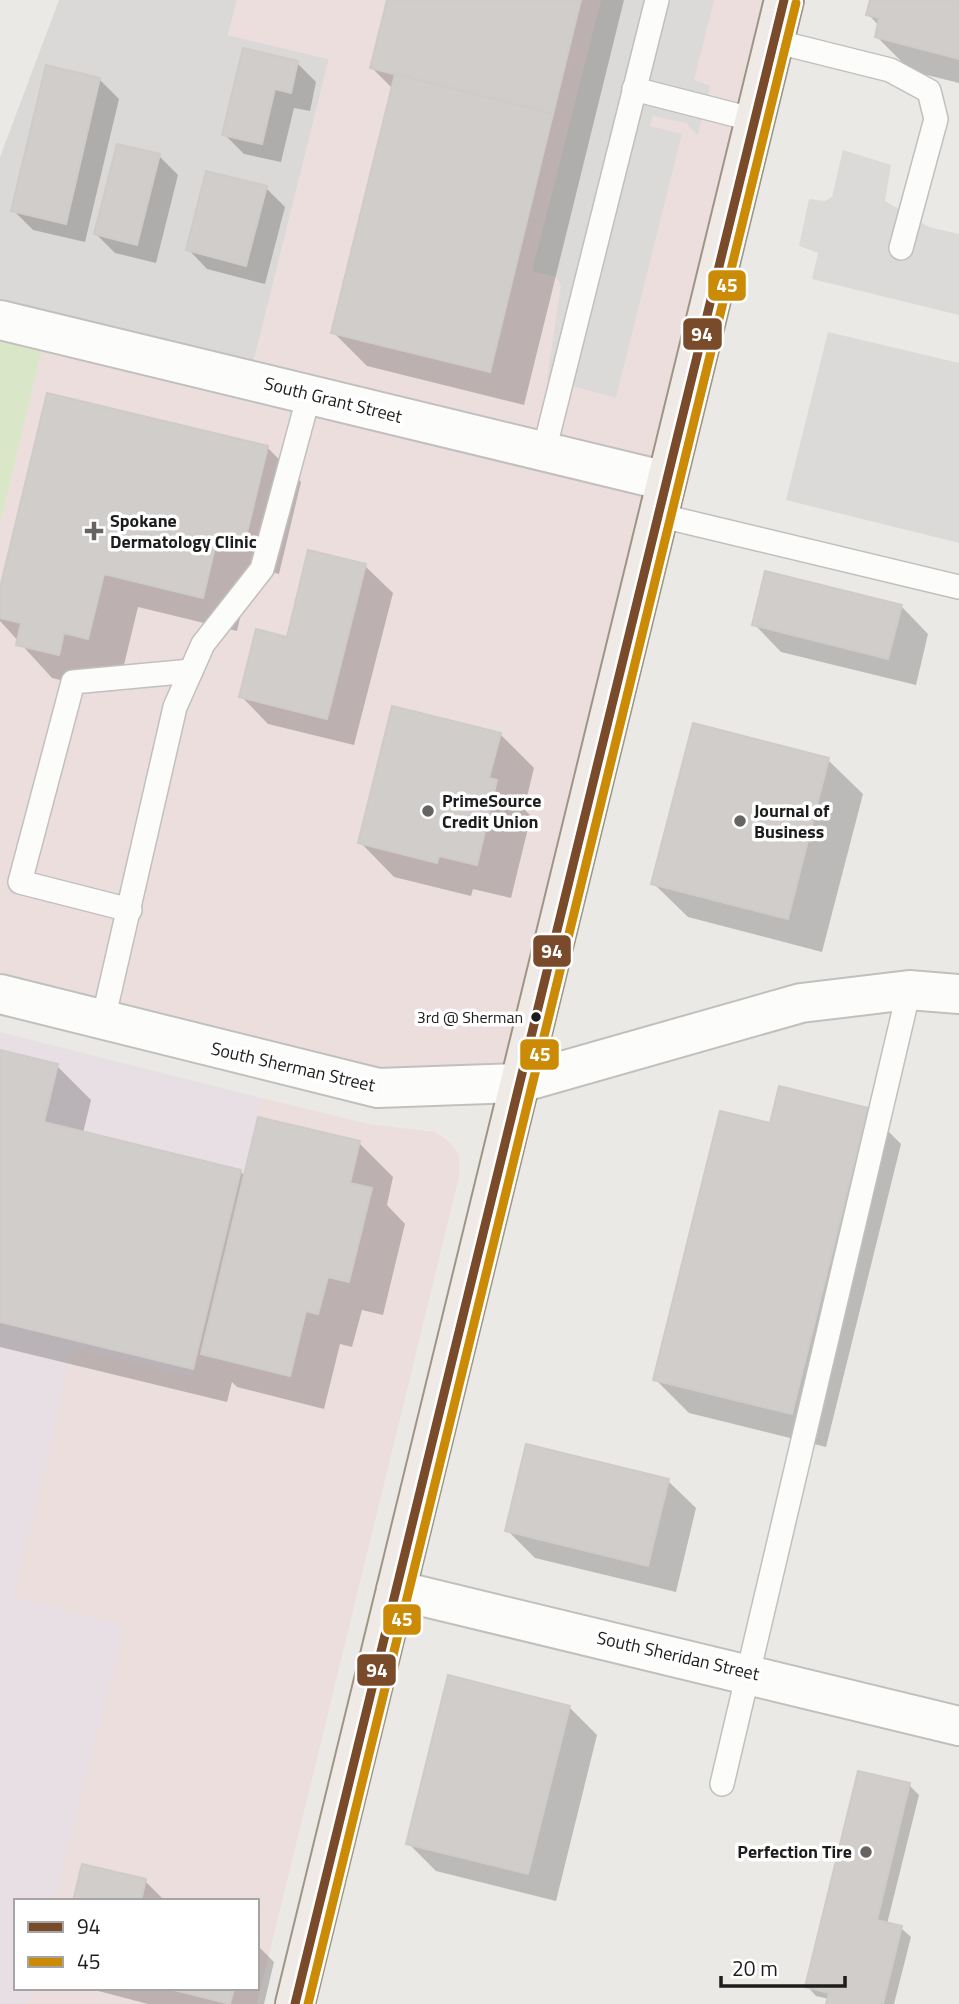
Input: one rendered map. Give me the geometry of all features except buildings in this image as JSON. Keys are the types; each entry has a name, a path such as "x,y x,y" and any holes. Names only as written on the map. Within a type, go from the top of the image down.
{"main road":[{"path":"295,2004 783,0"}],"street":[{"name":"South Grant Street","path":"0,320 544,452 662,498"},
{"name":"South Sherman Street","path":"0,994 377,1088 520,1083 801,1003 909,990 959,994"},
{"name":"South Sheridan Street","path":"396,1590 748,1672 959,1726"}],"lane":[{"path":"544,452 657,0"},
{"path":"774,41 890,70 929,91 936,119 901,248"},
{"path":"635,89 755,120"},
{"path":"103,1020 175,708 203,644 262,569 309,395"},
{"path":"662,498 959,587"},
{"path":"130,910 20,882 72,682 191,671"},
{"path":"722,1784 909,990"}],"shaded area":[{"path":"59,0 237,0 228,35 329,59 249,380 0,320 0,157"},
{"path":"237,0 784,0 520,1083 378,1088 0,995 0,526 46,331 249,380 329,59 228,35"},
{"path":"601,0 714,0 694,80 710,86 698,135 686,123 653,116 650,126 682,134 616,398 547,379 561,286 556,277 532,271"},
{"path":"843,150 891,165 885,201 929,227 959,234 959,315 812,279 818,253 799,246 809,199 825,201 832,197"},
{"path":"828,332 959,363 959,543 786,500"},
{"path":"0,1032 262,1098 192,1376 74,1348 13,1598 125,1627 56,1899 14,1899 14,1990 32,1990 29,2004 0,2004"},
{"path":"262,1098 369,1124 434,1132 448,1140 459,1155 459,1177 257,2004 29,2004 32,1990 259,1990 259,1899 56,1899 125,1627 13,1598 74,1348 192,1375"}],"green space":[{"path":"0,320 46,331 0,526"}],"transit line":[{"name":"94","path":"295,2004 784,0"},
{"name":"45","path":"308,2004 796,3"}],"place":[{"name":"Spokane Dermatology Clinic","path":"94,531"},
{"name":"PrimeSource Credit Union","path":"428,811"},
{"name":"Journal of Business","path":"740,821"},
{"name":"3rd @ Sherman","path":"536,1017"},
{"name":"Perfection Tire","path":"866,1852"}]}
